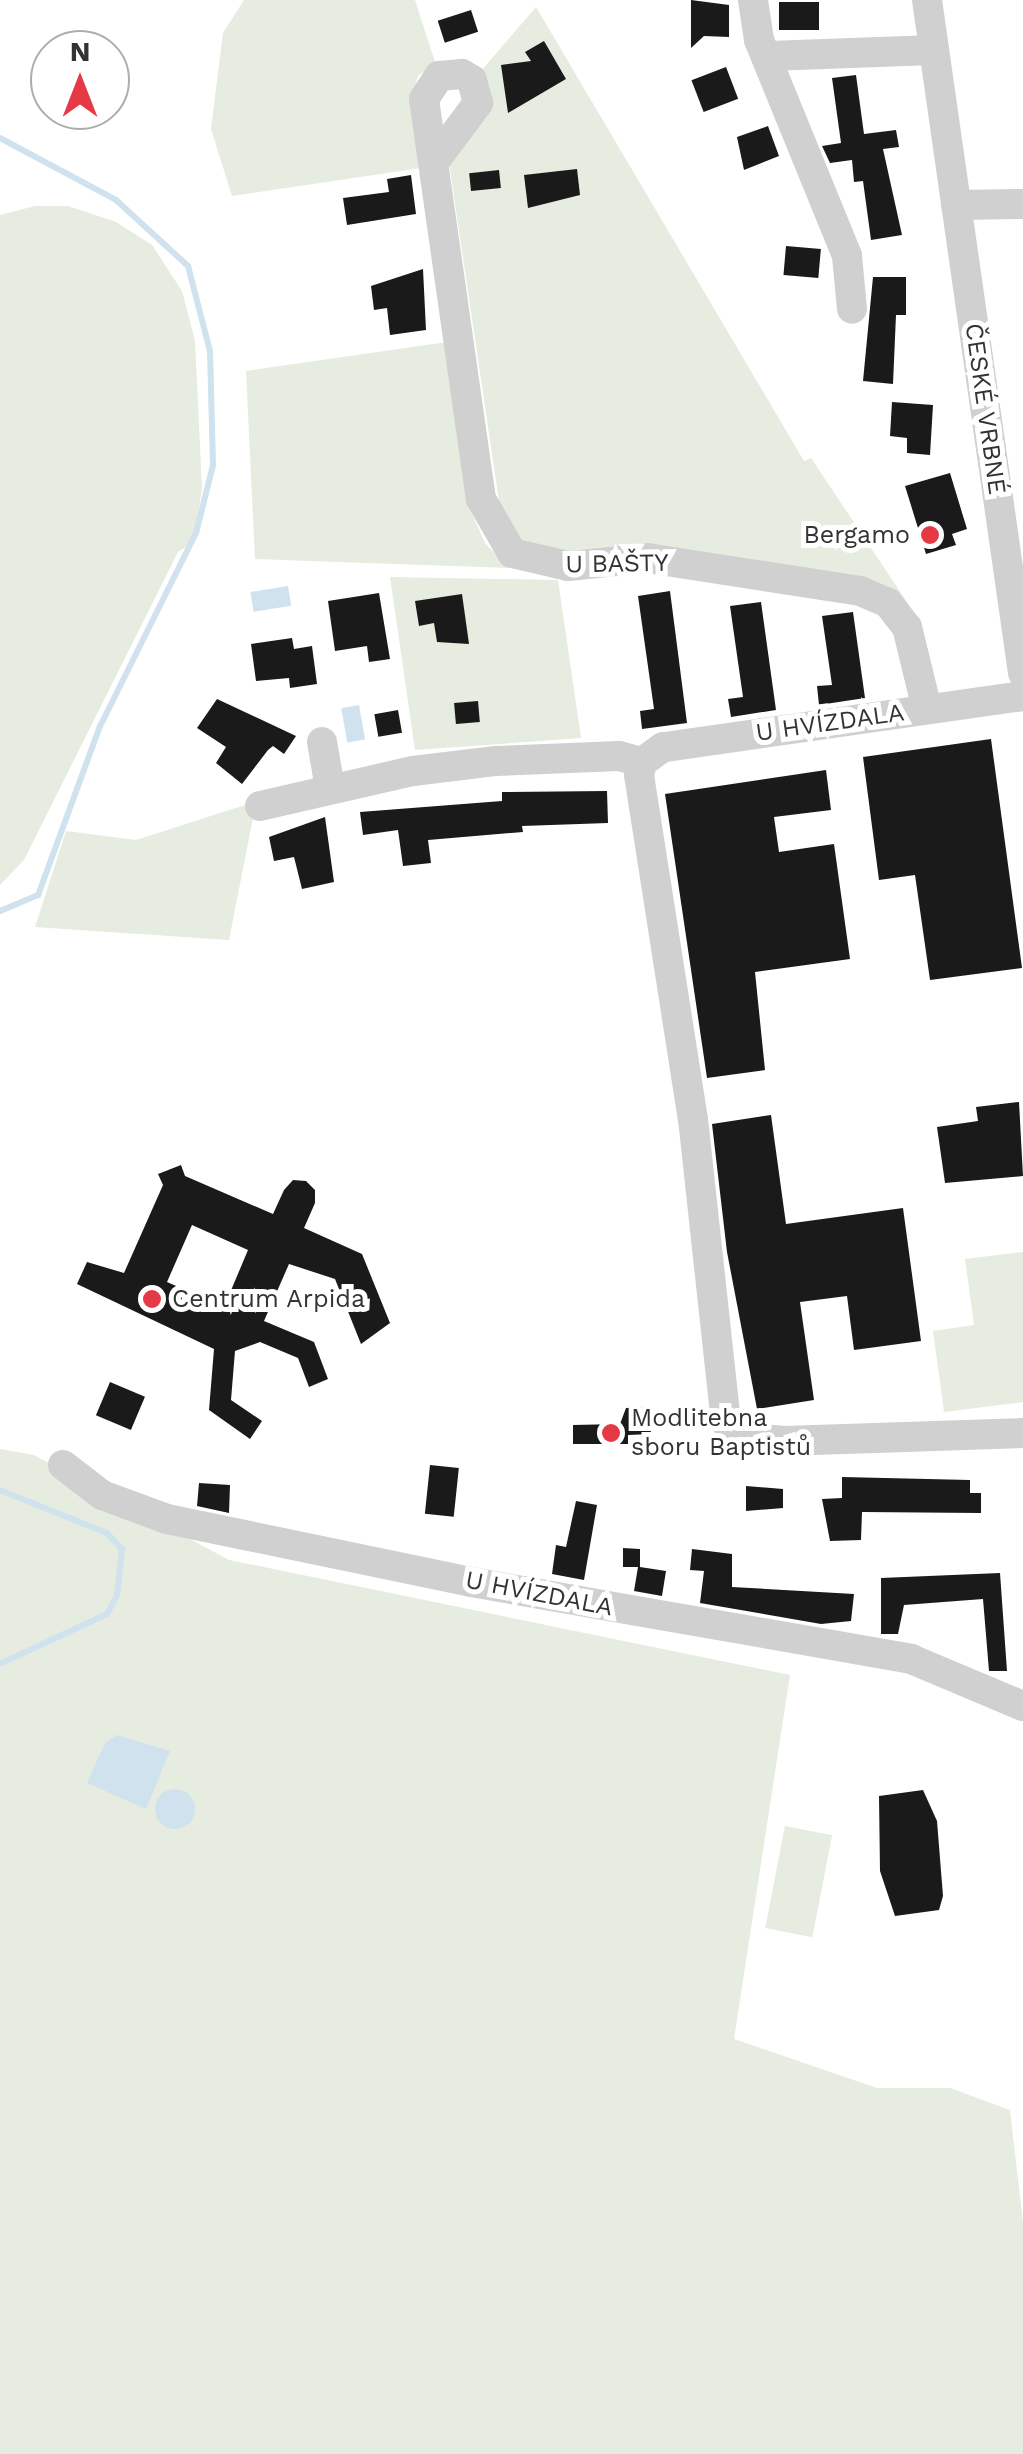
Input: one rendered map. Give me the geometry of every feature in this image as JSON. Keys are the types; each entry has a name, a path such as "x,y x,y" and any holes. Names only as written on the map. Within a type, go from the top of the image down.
{"street":[{"path":"754,0 759,40 769,56 847,256 852,309"},
{"name":"ČESKÉ VRBNÉ","path":"927,0 1023,673"},
{"path":"769,56 934,50"},
{"name":"U BAŠTY","path":"434,162 481,500 512,553 568,566 659,560 860,592 888,603 907,627 927,709"},
{"path":"956,205 1023,204"},
{"name":"U HVÍZDALA","path":"260,806 330,788 496,760 619,756 642,762 663,747 1023,696"},
{"path":"322,742 330,788"},
{"path":"642,762 726,1422 734,1436 754,1441 1023,1432"},
{"name":"U HVÍZDALA","path":"63,1465 102,1496 167,1519 471,1582 911,1659 1023,1706"}],"shaded area":[{"path":"244,0 415,0 435,62 418,76 411,99 421,168 232,196 211,129 223,33"},
{"path":"536,7 804,461 811,458 913,611 862,578 631,544 554,552 523,543 501,515 449,163 480,72"},
{"path":"35,206 68,206 116,222 152,245 182,291 195,341 202,488 194,542 178,552 24,860 0,885 0,215"},
{"path":"447,342 473,516 485,543 509,568 255,559 246,371"},
{"path":"390,577 558,580 581,738 415,750"},
{"path":"248,804 253,818 229,940 35,927 66,831 136,840"},
{"path":"1023,1252 1023,1402 944,1412 933,1331 974,1325 965,1259"},
{"path":"0,1449 34,1455 229,1560 790,1675 734,2039 877,2088 950,2088 1010,2110 1023,2222 1023,2454 0,2454"},
{"path":"785,1826 832,1835 812,1937 765,1928"}],"water":[{"path":"288,586 291,606 254,612 250,592"},
{"path":"359,705 365,739 347,743 341,708"},
{"path":"117,1735 170,1751 146,1809 87,1783 105,1743"},
{"path":"175,1789 189,1795 195,1809 189,1823 175,1829 161,1823 155,1809 161,1795"}],"building":[{"path":"691,0 729,5 729,37 704,36 691,48"},
{"path":"779,2 819,2 819,30 779,30"},
{"path":"471,10 478,32 445,43 438,21"},
{"path":"544,41 566,79 508,113 501,65 531,61 525,52"},
{"path":"726,67 738,99 704,112 691,80"},
{"path":"856,75 864,134 896,130 899,147 883,149 902,235 871,240 863,181 854,182 852,160 830,163 822,146 841,143 832,78"},
{"path":"768,126 779,156 744,170 737,137"},
{"path":"577,169 580,195 528,208 524,175"},
{"path":"499,170 501,188 471,191 469,173"},
{"path":"411,175 416,214 347,225 343,198 389,192 387,179"},
{"path":"786,246 821,249 818,278 783,275"},
{"path":"423,269 426,330 390,335 387,308 374,310 371,286"},
{"path":"873,277 906,277 906,315 896,315 893,384 863,381"},
{"path":"892,402 933,405 930,455 907,453 907,438 890,436"},
{"path":"950,473 967,529 952,534 956,545 926,554 905,486"},
{"path":"670,591 687,723 642,729 640,711 654,709 638,596"},
{"path":"379,593 390,659 369,662 367,646 335,651 328,601"},
{"path":"462,594 469,644 437,642 434,623 419,626 415,601"},
{"path":"761,602 776,710 731,717 728,699 743,697 730,606"},
{"path":"853,612 865,698 819,705 817,686 832,685 822,616"},
{"path":"292,638 294,649 312,646 317,684 290,688 289,678 256,681 251,644"},
{"path":"217,699 296,736 284,754 273,746 268,750 242,784 216,763 226,747 197,728"},
{"path":"478,701 480,722 456,724 454,703"},
{"path":"398,710 402,733 378,737 374,714"},
{"path":"991,739 1022,968 930,980 915,875 879,880 863,757"},
{"path":"826,770 831,810 774,817 779,852 834,844 850,959 755,972 765,1070 707,1078 665,794"},
{"path":"607,791 608,823 522,826 523,832 428,840 431,863 403,866 398,830 363,835 360,812 502,801 502,792"},
{"path":"325,817 334,882 302,889 294,857 274,861 269,837"},
{"path":"1019,1102 1023,1176 945,1183 937,1127 978,1121 976,1107"},
{"path":"771,1115 786,1224 903,1208 921,1341 854,1350 847,1296 800,1302 814,1400 757,1409 727,1252 712,1124"},
{"name":"Centrum Arpida","path":"181,1165 185,1176 273,1214 293,1180 306,1181 315,1190 315,1203 304,1228 362,1254 390,1323 361,1344 335,1279 289,1264 264,1321 314,1342 328,1379 309,1387 298,1358 260,1342 235,1351 231,1400 262,1421 250,1439 209,1410 214,1349 77,1284 87,1262 124,1273 163,1185 158,1174","holes":["192,1225 248,1250 224,1307 167,1282"]},
{"path":"110,1382 145,1397 131,1430 96,1415"},
{"path":"650,1407 651,1434 628,1435 628,1444 573,1444 573,1425 620,1424 626,1408"},
{"path":"430,1465 459,1468 454,1517 425,1514"},
{"path":"842,1477 970,1480 970,1493 981,1493 981,1513 862,1512 861,1540 830,1541 822,1499 842,1498"},
{"path":"199,1483 230,1485 229,1513 197,1506"},
{"path":"746,1486 783,1489 783,1508 746,1511"},
{"path":"576,1501 597,1505 584,1580 552,1574 556,1545 566,1547"},
{"path":"623,1548 640,1549 640,1567 666,1571 662,1596 634,1591 638,1567 623,1567"},
{"path":"692,1549 732,1554 732,1587 854,1594 851,1621 821,1624 700,1603 704,1571 690,1570"},
{"path":"1000,1573 1007,1671 989,1671 983,1599 904,1605 898,1634 881,1634 881,1578"},
{"path":"923,1790 937,1821 943,1896 939,1910 895,1916 880,1871 879,1796"}],"waterway":[{"path":"0,138 116,200 188,266 210,351 213,465 196,533 100,726 38,895 0,911"},
{"path":"0,1490 107,1533 122,1549 117,1595 107,1614 0,1664"}],"place":[{"name":"Bergamo","path":"930,535"},
{"name":"Centrum Arpida","path":"152,1299"},
{"name":"Modlitebna sboru Baptistů","path":"611,1433"}]}
